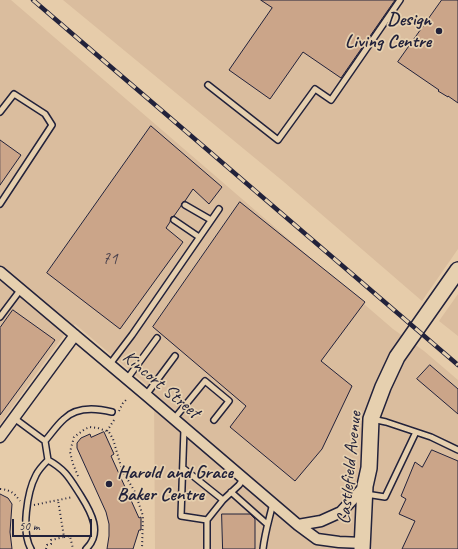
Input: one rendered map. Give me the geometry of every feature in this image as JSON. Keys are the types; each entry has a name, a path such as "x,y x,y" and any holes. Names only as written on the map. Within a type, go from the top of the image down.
{"street":[{"name":"Castlefield Avenue","path":"362,546 371,419 383,387 398,357 458,270"},
{"name":"Kincort Street","path":"0,272 298,525 317,539 362,546"},
{"path":"0,437 75,335"},
{"path":"298,525 320,521 341,512 365,490"}],"lane":[{"path":"208,85 278,140 315,89 331,100 400,0"},
{"path":"0,112 14,94 45,114 52,125 0,204"},
{"path":"185,205 211,220"},
{"path":"110,364 132,335 219,209"},
{"path":"174,220 199,237"},
{"path":"0,317 21,289"},
{"path":"127,379 157,338"},
{"path":"146,395 175,356"},
{"path":"174,419 205,381 229,401 214,420"},
{"path":"45,441 64,418 73,413 91,408 112,412"},
{"path":"14,418 45,441 48,460"},
{"path":"371,419 386,422 431,437 458,450"},
{"path":"184,428 181,516 207,520"},
{"path":"365,490 385,497 416,432"},
{"path":"48,460 63,470 72,481 90,511 95,529 93,540 86,549"},
{"path":"31,549 26,537 27,506 36,475 48,460"},
{"path":"183,468 222,500"},
{"path":"207,549 207,520 222,500 244,478"},
{"path":"231,492 267,524"},
{"path":"263,549 267,524 273,503"}],"path":[{"path":"80,480 73,464 70,452 74,437 84,429 90,427 109,432 113,439 122,470 135,492 143,516 142,549"},
{"path":"0,489 9,490 14,493 20,501 22,508 80,496"},
{"path":"58,500 64,537"},
{"path":"46,549 47,545 51,544 51,540 70,536 73,549"}],"shaded area":[{"path":"0,0 11,0 393,329 424,351 458,380 458,549 155,549 154,391 75,324 64,335 0,424"},
{"path":"63,0 458,0 458,249 422,301 284,182"},
{"path":"458,294 458,336 439,321"}],"building":[{"path":"261,0 395,0 341,78 303,52 270,99 229,70 272,8"},
{"name":"Design Living Centre","path":"442,0 458,0 458,103 438,91 439,90 398,62"},
{"path":"151,126 222,187 209,204 193,189 174,216 171,217 166,228 183,242 120,329 47,273"},
{"path":"0,140 21,155 0,185"},
{"path":"240,202 365,302 321,361 352,386 322,449 295,481 230,427 246,406 153,327"},
{"path":"13,310 55,340 0,415 0,328"},
{"path":"430,365 458,389 458,414 417,379"},
{"name":"Harold and Grace Baker Centre","path":"104,432 114,454 111,456 139,518 141,517 141,530 139,530 133,549 107,549 109,524 106,512 77,448 77,443 81,438 90,434 91,437"},
{"path":"432,450 458,461 458,549 402,549 415,521 399,514 406,499 401,496 415,462 422,467"},
{"path":"0,494 8,498 12,504 10,532 12,549 0,549"},
{"path":"222,514 250,514 255,519 255,549 223,549"}],"railway":[{"path":"33,0 458,365"}],"place":[{"name":"Design Living Centre","path":"439,31"},
{"name":"Harold and Grace Baker Centre","path":"109,484"}]}
